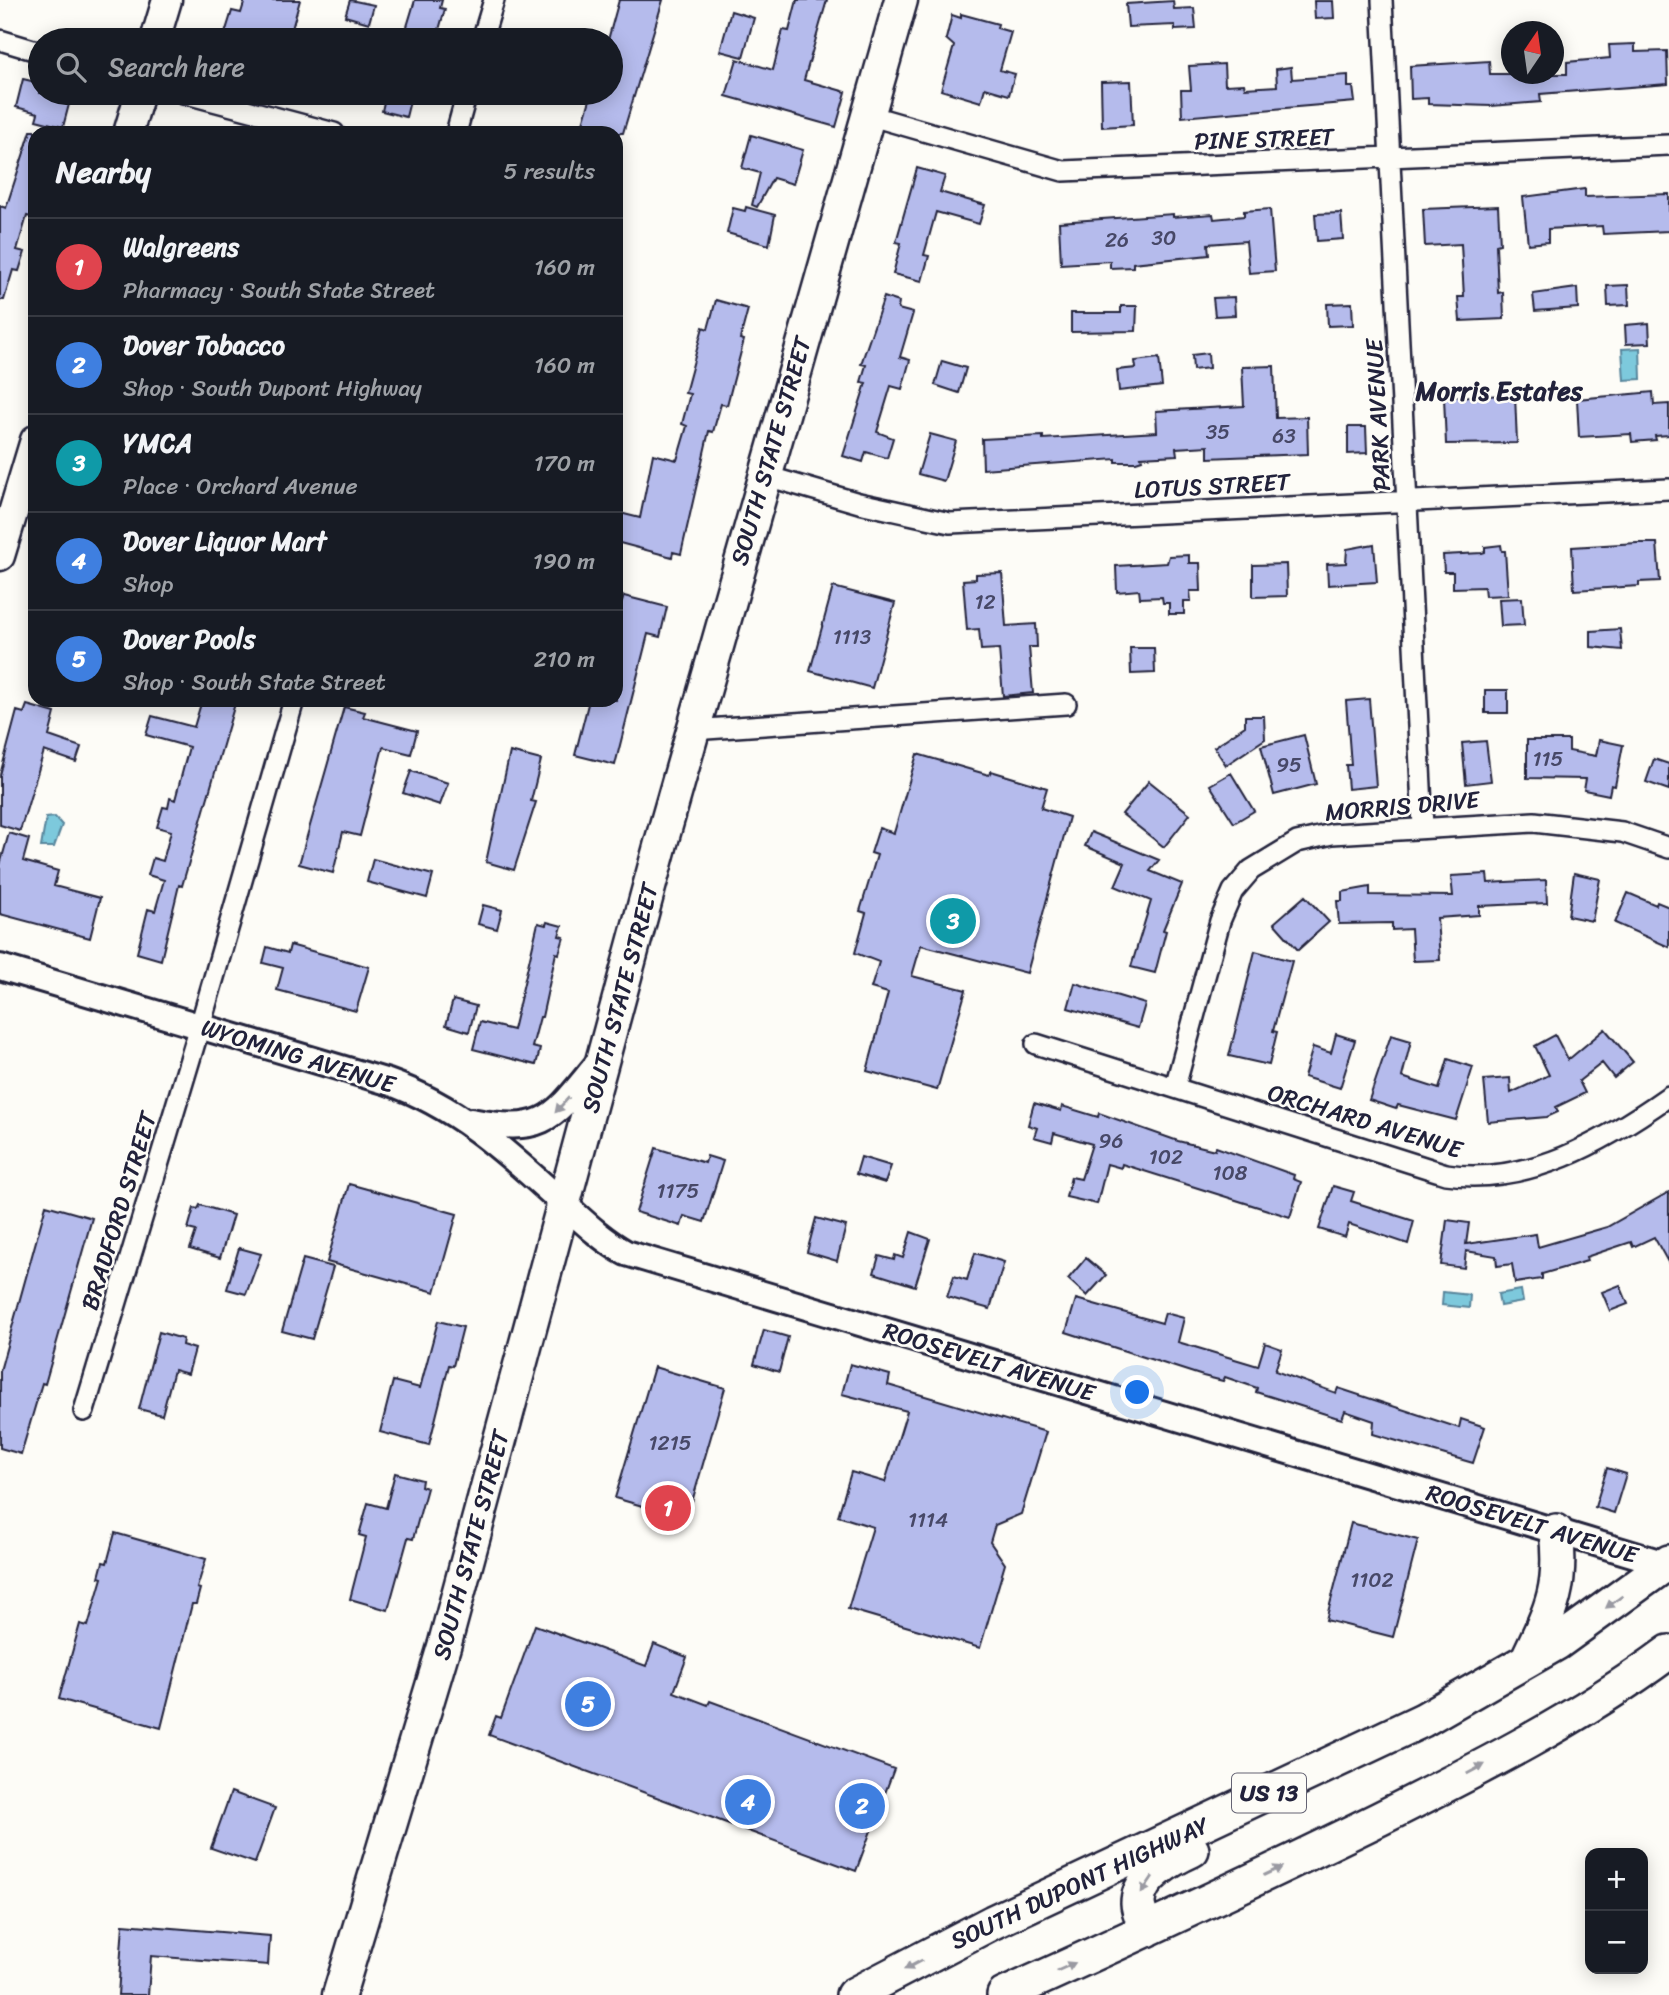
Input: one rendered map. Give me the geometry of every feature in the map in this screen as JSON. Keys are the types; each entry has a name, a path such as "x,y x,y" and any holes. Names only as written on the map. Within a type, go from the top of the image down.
{"highway":[{"path":"1527,1660 1553,1605 1560,1566 1556,1531"},
{"name":"SOUTH DUPONT HIGHWAY","path":"858,1993 993,1922 1390,1736 1557,1643 1668,1563"},
{"path":"1004,1995 1147,1930 1439,1789 1571,1718 1669,1652"},
{"path":"1147,1930 1138,1905 1140,1893 1154,1874 1171,1860 1327,1785 1390,1736"}],"main road":[{"path":"159,28 167,0"},
{"name":"SOUTH STATE STREET","path":"339,1995 445,1643 692,730 901,0"},
{"path":"130,126 136,105"},
{"path":"0,556 28,463"}],"street":[{"path":"486,28 494,0"},
{"name":"PARK AVENUE","path":"1382,0 1423,827"},
{"path":"0,40 28,48"},
{"path":"228,105 308,126"},
{"path":"458,126 464,105"},
{"name":"PINE STREET","path":"868,116 1063,171 1669,145"},
{"name":"LOTUS STREET","path":"763,475 885,510 950,523 1669,489"},
{"path":"692,730 1066,704"},
{"name":"BRADFORD STREET","path":"84,1411 200,1026 291,707"},
{"name":"MORRIS DRIVE","path":"1175,1087 1220,921 1233,891 1251,870 1297,842 1332,834 1534,822 1622,832 1669,848"},
{"name":"WYOMING AVENUE","path":"0,967 406,1088 467,1120 564,1204"},
{"name":"ORCHARD AVENUE","path":"1036,1044 1446,1174 1475,1179 1509,1175 1557,1160 1638,1118 1669,1096"},
{"path":"467,1120 501,1126 531,1126 542,1122 556,1113 606,1053"},
{"name":"ROOSEVELT AVENUE","path":"564,1204 600,1239 649,1261 1668,1563"}],"water":[{"path":"1640,348 1641,379 1624,380 1622,349"},
{"path":"55,817 62,825 54,847 41,847 46,818"},
{"path":"1521,1290 1523,1302 1500,1306 1498,1294"},
{"path":"1443,1292 1470,1295 1469,1308 1442,1305"}],"building":[{"path":"245,0 300,0 292,28 227,28 232,11 241,13"},
{"path":"350,0 374,5 369,23 345,16"},
{"path":"415,0 442,0 440,8 445,9 439,28 407,28"},
{"path":"619,0 663,0 623,133 623,126 582,126 588,105 623,105 623,28 611,28"},
{"path":"797,0 827,0 804,80 846,92 836,127 726,96 737,59 773,70 783,30 789,31"},
{"path":"1173,1 1174,9 1194,8 1196,29 1175,30 1175,25 1128,27 1126,4"},
{"path":"1314,1 1333,1 1334,18 1315,19"},
{"path":"731,11 754,18 743,57 720,51"},
{"path":"961,14 998,24 997,28 1011,32 1000,70 1015,74 1009,95 985,88 981,102 941,90 954,46 946,39 952,15 961,18"},
{"path":"1635,44 1635,52 1667,51 1668,84 1540,94 1541,102 1491,106 1428,104 1428,98 1411,99 1410,66 1489,61 1490,74 1501,74 1501,84 1564,84 1567,62 1610,58 1609,45"},
{"path":"1224,64 1225,85 1244,84 1245,88 1277,86 1276,69 1291,67 1292,79 1348,75 1348,87 1353,87 1355,102 1182,117 1181,90 1191,90 1189,66"},
{"path":"23,79 28,80 28,105 69,105 63,126 36,120 38,113 16,107"},
{"path":"1131,81 1133,125 1102,127 1101,82"},
{"path":"383,105 409,105 406,117 382,111"},
{"path":"751,135 803,150 793,184 773,178 757,207 752,205 760,173 742,168"},
{"path":"28,140 28,216 17,250 25,252 19,271 13,270 4,300 0,300 0,206 6,208"},
{"path":"917,168 945,176 940,192 985,205 979,224 936,212 924,255 929,256 922,281 893,274 901,243 896,242"},
{"path":"1585,189 1585,197 1669,194 1669,231 1603,234 1602,226 1548,229 1548,242 1528,244 1523,197"},
{"path":"1498,206 1498,293 1503,292 1504,319 1460,321 1458,297 1464,297 1461,244 1425,246 1423,209"},
{"path":"746,207 775,215 769,245 727,233 733,208 745,211"},
{"path":"1270,209 1275,271 1249,273 1246,241 1208,244 1209,255 1133,263 1133,267 1110,268 1110,261 1061,264 1059,222 1173,214 1173,217 1213,214 1214,219 1244,216 1244,211"},
{"path":"1341,213 1343,239 1317,241 1315,214"},
{"path":"1628,285 1629,305 1608,306 1607,286"},
{"path":"1577,288 1578,308 1535,311 1533,294"},
{"path":"884,297 899,302 898,309 913,313 900,357 910,360 902,389 891,386 877,432 893,438 887,458 866,452 863,462 843,456 866,383 861,382 866,365 861,364"},
{"path":"1234,297 1235,315 1215,316 1213,298"},
{"path":"716,300 748,309 740,339 744,340 727,405 721,404 713,432 709,431 681,554 673,552 672,557 623,544 623,514 640,518 653,454 677,460 687,426 682,424 690,394 685,393 703,327 708,329"},
{"path":"1352,303 1353,325 1328,326 1327,304"},
{"path":"1121,306 1137,306 1136,331 1071,332 1071,313 1121,313"},
{"path":"1649,323 1650,343 1626,344 1625,325"},
{"path":"1208,353 1209,368 1193,370 1192,355"},
{"path":"1159,358 1162,386 1119,391 1117,370 1136,368 1135,361"},
{"path":"942,361 966,368 959,393 935,385"},
{"path":"1274,366 1276,418 1307,417 1308,454 1208,458 1208,446 1176,448 1177,455 1141,457 1142,460 1136,462 1116,462 1116,459 983,469 982,439 1043,436 1043,439 1157,432 1156,411 1244,406 1242,367"},
{"path":"1653,392 1654,405 1669,404 1669,435 1655,436 1656,440 1632,442 1631,434 1579,437 1577,399"},
{"path":"1515,395 1517,443 1446,444 1444,397"},
{"path":"1348,427 1366,427 1367,453 1348,454"},
{"path":"930,434 956,441 944,481 918,474"},
{"path":"1657,543 1660,581 1639,582 1639,586 1574,590 1572,547"},
{"path":"1374,544 1377,582 1328,585 1327,564 1346,563 1347,549"},
{"path":"1501,545 1502,551 1505,551 1508,595 1485,596 1484,587 1453,588 1453,572 1444,572 1443,555 1482,553 1485,552 1485,547"},
{"path":"1189,555 1189,563 1200,563 1201,591 1190,591 1191,601 1184,601 1184,614 1169,614 1169,603 1163,603 1162,597 1140,598 1139,590 1117,592 1116,566 1167,563 1169,556"},
{"path":"1286,564 1287,596 1253,597 1253,565"},
{"path":"1002,573 1006,626 1036,624 1037,647 1029,647 1033,693 1003,696 999,649 981,650 979,629 967,630 963,580 976,579 976,574"},
{"path":"833,587 895,603 872,688 810,671"},
{"path":"624,596 667,607 660,637 648,634 615,765 575,755 587,707 623,707"},
{"path":"1522,598 1524,625 1501,626 1499,599"},
{"path":"1620,629 1622,650 1591,647 1591,631"},
{"path":"1130,648 1154,648 1155,673 1131,674"},
{"path":"1485,690 1508,690 1508,713 1485,713"},
{"path":"1369,699 1376,786 1348,789 1346,765 1351,765 1346,701"},
{"path":"27,705 55,713 49,736 81,747 76,762 44,751 20,831 0,825 0,775 17,711 24,713"},
{"path":"200,707 234,707 182,886 179,885 161,960 137,953 148,909 155,911 164,880 148,875 153,858 163,861 171,831 157,827 163,807 168,808 170,798 175,800 189,747 146,735 152,716 194,727"},
{"path":"344,707 365,712 363,717 417,731 411,754 383,747 360,836 343,832 333,873 299,864"},
{"path":"1245,716 1264,716 1265,739 1226,765 1214,747 1245,726"},
{"path":"1304,735 1316,784 1274,795 1261,746"},
{"path":"1527,740 1569,740 1569,751 1596,756 1599,740 1623,745 1615,786 1611,785 1609,795 1584,790 1586,779 1527,778"},
{"path":"1486,741 1491,781 1466,784 1462,743"},
{"path":"510,752 541,760 531,801 536,802 514,870 486,862"},
{"path":"917,754 989,775 991,771 1047,788 1041,808 1069,817 1027,973 921,945 912,976 966,990 937,1090 867,1071 888,993 871,988 879,962 855,953 866,913 860,911 877,855 871,853 879,828 894,833"},
{"path":"1654,759 1669,764 1669,790 1646,782"},
{"path":"411,771 448,783 440,805 403,793"},
{"path":"1231,773 1254,811 1234,823 1210,785"},
{"path":"1149,781 1190,814 1164,847 1122,814"},
{"path":"1091,832 1159,860 1150,871 1182,884 1163,930 1166,931 1155,973 1131,967 1151,901 1115,886 1125,863 1085,846"},
{"path":"9,833 29,839 23,861 58,871 54,886 100,898 90,938 0,914 0,865"},
{"path":"373,859 433,875 427,898 367,882"},
{"path":"1574,873 1600,879 1592,921 1568,916"},
{"path":"1487,874 1488,883 1546,880 1547,903 1479,906 1479,915 1437,918 1440,960 1413,961 1411,929 1392,930 1392,923 1339,924 1337,901 1342,901 1342,892 1370,887 1370,895 1453,896 1451,876"},
{"path":"1628,893 1656,905 1657,902 1669,907 1669,947 1615,923"},
{"path":"1305,896 1329,922 1298,950 1274,923"},
{"path":"483,905 502,910 497,929 478,924"},
{"path":"547,922 562,926 559,936 564,937 559,954 556,953 542,1017 532,1047 540,1049 536,1065 473,1049 480,1022 513,1030 538,923 546,925"},
{"path":"290,945 369,967 356,1011 277,990 283,968 263,963 267,947 288,953"},
{"path":"1255,951 1292,961 1273,1031 1277,1032 1269,1065 1229,1056"},
{"path":"1075,983 1145,1004 1138,1028 1068,1008"},
{"path":"453,1000 476,1006 469,1032 446,1025"},
{"path":"1605,1029 1633,1062 1614,1078 1602,1063 1579,1081 1585,1093 1556,1107 1558,1112 1547,1117 1488,1122 1484,1080 1510,1078 1511,1093 1549,1075 1535,1046 1555,1035 1568,1060"},
{"path":"1336,1034 1355,1040 1340,1088 1304,1077 1313,1047 1331,1053"},
{"path":"1391,1035 1411,1041 1402,1077 1439,1089 1448,1059 1473,1067 1456,1120 1398,1105 1396,1109 1369,1100"},
{"path":"1034,1103 1061,1111 1062,1106 1098,1117 1099,1113 1178,1141 1215,1150 1216,1147 1294,1175 1293,1179 1301,1182 1290,1217 1122,1164 1121,1168 1107,1164 1097,1204 1066,1197 1071,1177 1081,1179 1092,1144 1054,1133 1052,1142 1034,1137 1037,1128 1028,1125"},
{"path":"656,1148 705,1163 707,1156 723,1161 704,1222 684,1216 681,1226 636,1212"},
{"path":"861,1157 891,1166 885,1183 856,1174"},
{"path":"349,1184 457,1214 435,1292 327,1262"},
{"path":"1333,1186 1354,1192 1351,1201 1414,1221 1408,1244 1349,1224 1345,1237 1319,1229"},
{"path":"1669,1192 1669,1264 1654,1237 1633,1247 1631,1242 1586,1257 1587,1261 1542,1274 1542,1279 1515,1283 1512,1264 1497,1266 1496,1256 1466,1251 1464,1268 1441,1265 1447,1220 1469,1223 1466,1244 1536,1234 1538,1247 1607,1227"},
{"path":"46,1205 92,1218 45,1384 42,1383 21,1454 0,1448 0,1371"},
{"path":"200,1205 233,1215 220,1258 190,1249 196,1231 188,1229 194,1208 198,1209"},
{"path":"816,1218 846,1226 837,1261 807,1252"},
{"path":"911,1232 930,1239 915,1286 874,1273 879,1256 894,1260 895,1255 903,1258"},
{"path":"239,1248 261,1254 246,1294 227,1289"},
{"path":"975,1253 1004,1262 990,1309 947,1297 954,1276 967,1280"},
{"path":"1086,1258 1106,1275 1087,1296 1068,1279"},
{"path":"303,1259 333,1267 312,1339 282,1331"},
{"path":"1620,1285 1628,1304 1610,1311 1602,1292"},
{"path":"1076,1299 1162,1323 1165,1313 1184,1318 1178,1342 1258,1366 1265,1343 1282,1349 1275,1371 1336,1393 1338,1388 1459,1428 1461,1419 1485,1427 1473,1463 1373,1434 1374,1421 1345,1411 1342,1419 1256,1392 1257,1388 1225,1377 1223,1381 1203,1376 1066,1332"},
{"path":"438,1321 463,1327 453,1366 449,1365 429,1445 380,1432 393,1381 420,1388"},
{"path":"764,1330 788,1337 779,1372 754,1364"},
{"path":"159,1332 183,1339 182,1345 195,1349 188,1374 174,1370 162,1415 139,1409"},
{"path":"850,1364 890,1375 888,1385 1046,1432 1021,1514 995,1525 990,1542 1005,1564 980,1648 848,1609 873,1527 838,1516 851,1472 885,1482 907,1411 842,1394"},
{"path":"654,1367 725,1388 687,1519 615,1498"},
{"path":"1607,1468 1626,1474 1614,1513 1595,1507"},
{"path":"395,1473 422,1480 421,1486 427,1488 413,1539 408,1538 388,1610 350,1599 366,1537 359,1535 368,1503 386,1508"},
{"path":"1351,1523 1418,1540 1393,1637 1326,1620"},
{"path":"115,1533 206,1559 161,1728 59,1699 80,1624 88,1626 102,1578 99,1577 103,1562 107,1563"},
{"path":"535,1625 646,1666 654,1644 687,1657 674,1692 708,1705 710,1701 894,1769 856,1871 489,1735 496,1716 501,1718"},
{"path":"231,1792 275,1808 255,1863 211,1848"},
{"path":"123,1924 270,1936 268,1965 151,1956 148,1995 118,1995"}],"place":[{"name":"YMCA","path":"953,921"},
{"name":"Walgreens","path":"668,1508"},
{"name":"Dover Pools","path":"588,1704"},
{"name":"Dover Liquor Mart","path":"748,1802"},
{"name":"Dover Tobacco","path":"862,1806"}],"district":[{"name":"Morris Estates","path":"1499,391"}]}
